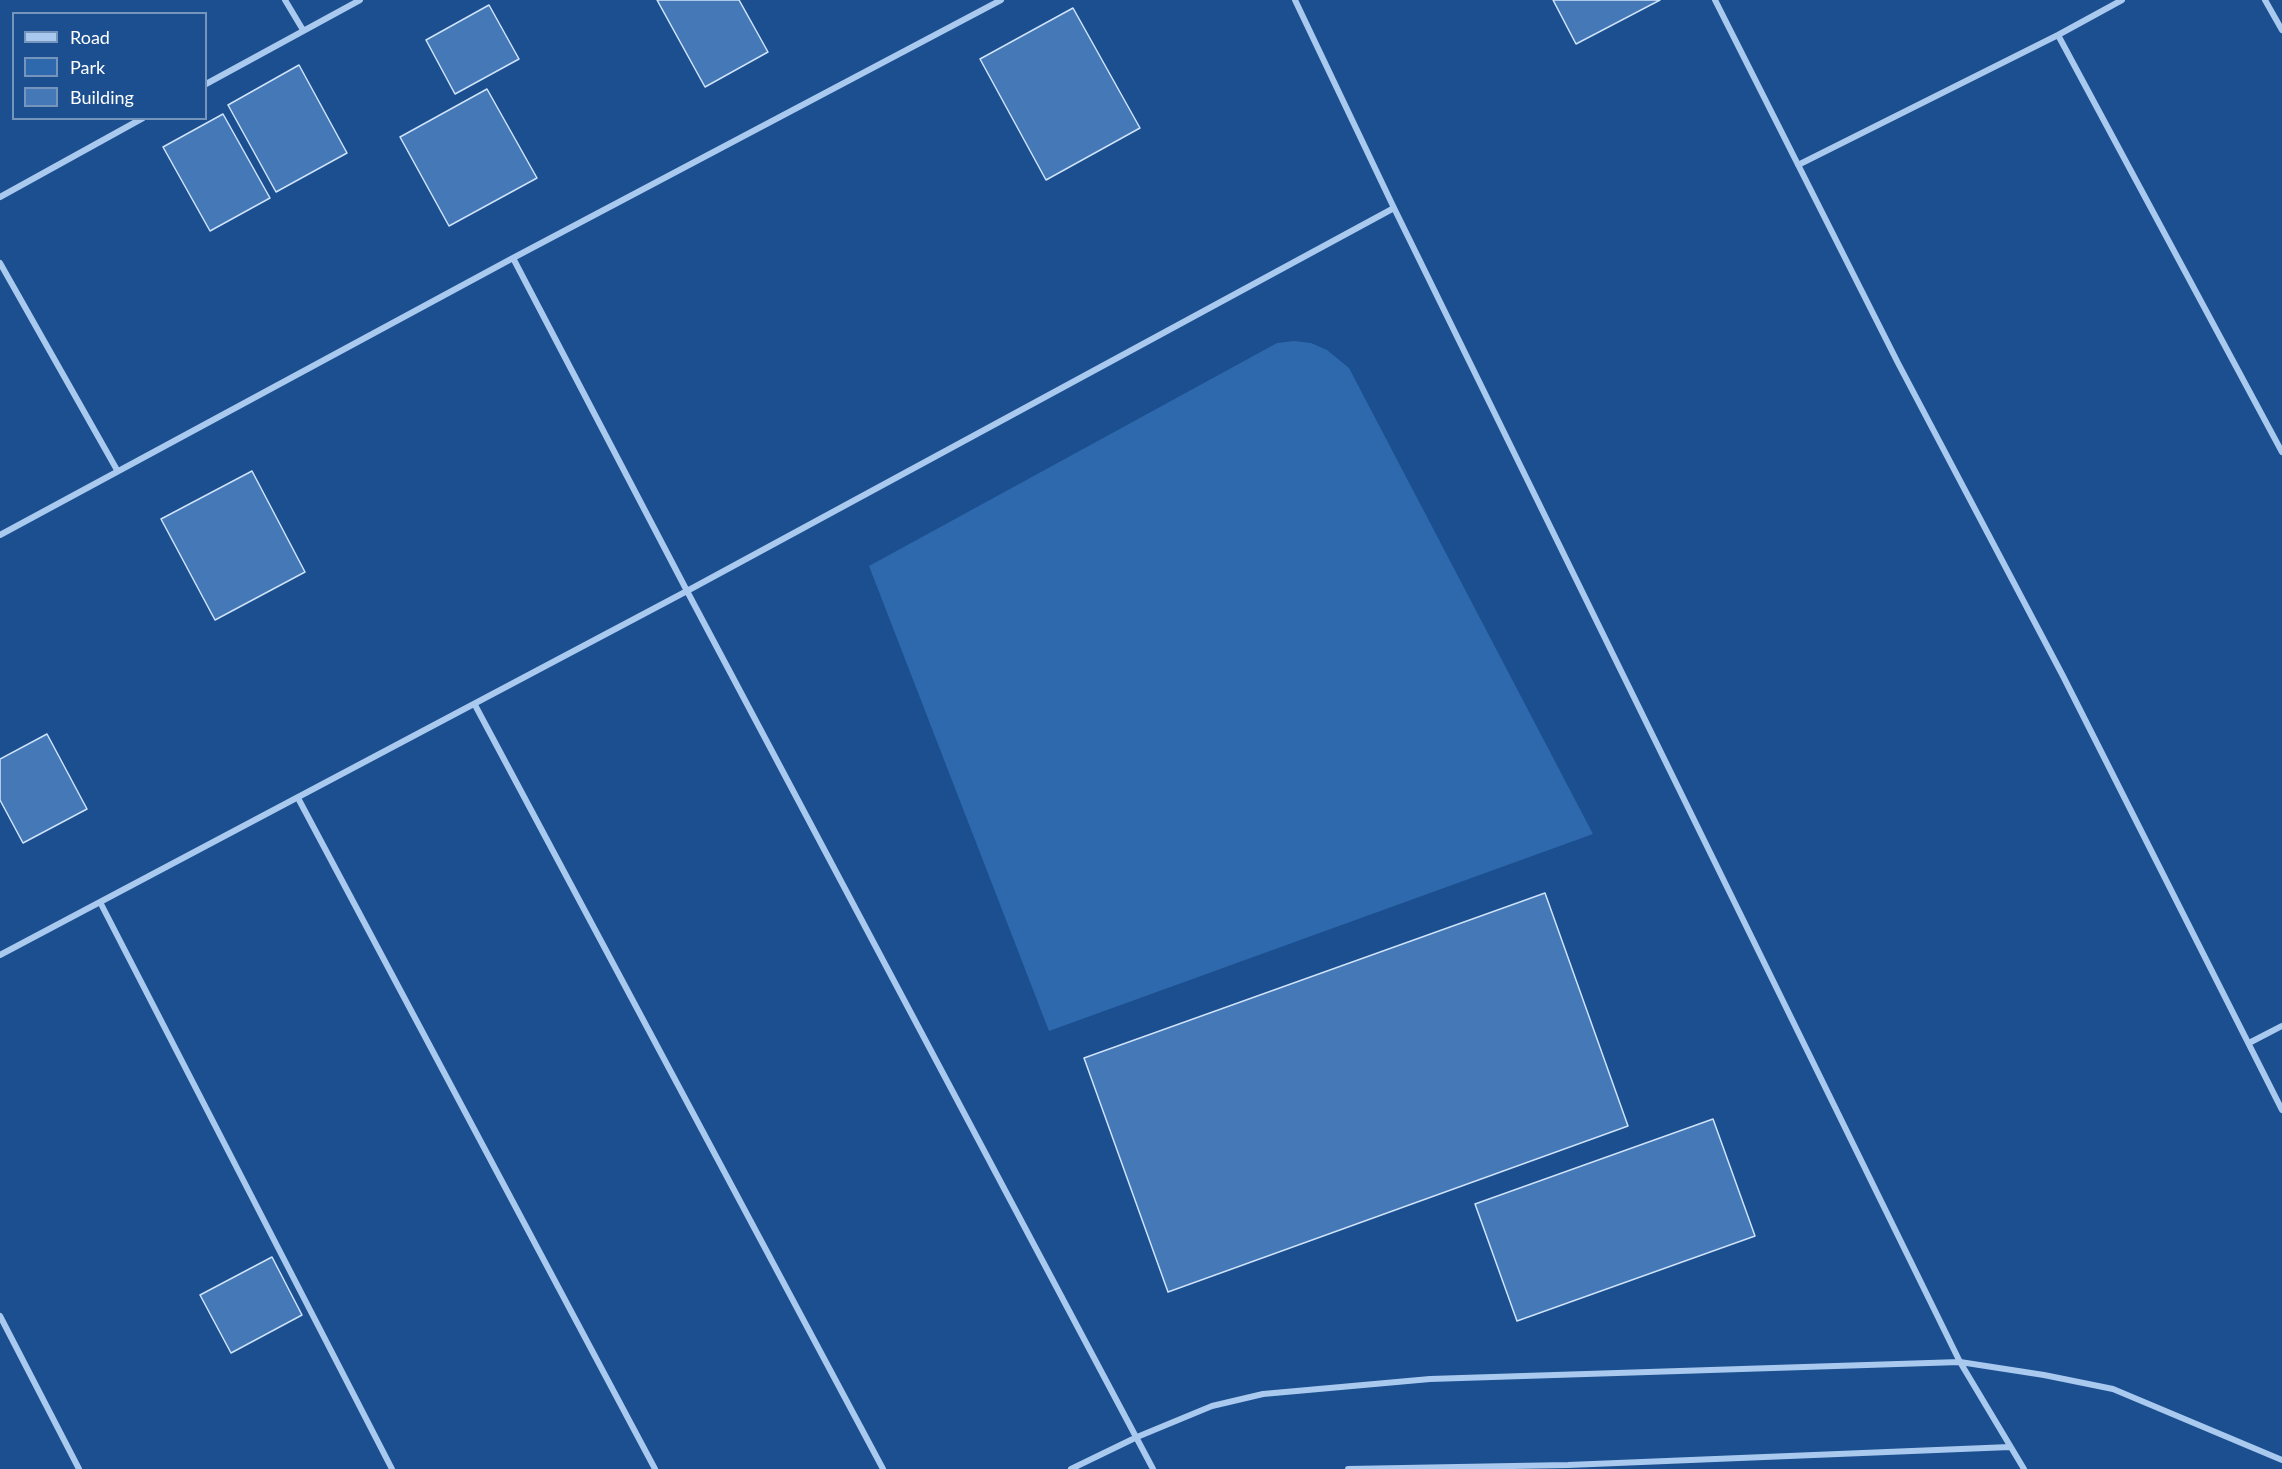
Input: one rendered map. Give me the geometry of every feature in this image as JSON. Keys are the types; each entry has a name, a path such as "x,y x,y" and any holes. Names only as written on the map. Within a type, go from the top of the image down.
{"street":[{"path":"285,0 303,30"},
{"path":"207,83 360,0"},
{"path":"0,535 513,258 1001,0"},
{"path":"1295,0 1394,208 1960,1362 2024,1469"},
{"path":"1714,0 1898,363 2069,687 2282,1110"},
{"path":"1798,165 2058,35 2122,0"},
{"path":"2265,0 2282,30"},
{"path":"2058,35 2282,452"},
{"path":"0,197 139,120"},
{"path":"0,956 475,705 1394,208"},
{"path":"513,258 1153,1469"},
{"path":"0,263 117,471"},
{"path":"475,705 884,1469"},
{"path":"298,798 655,1469"},
{"path":"100,902 392,1469"},
{"path":"2249,1043 2282,1026"},
{"path":"0,1316 79,1469"},
{"path":"1071,1469 1137,1437 1212,1406 1263,1394 1430,1378 1960,1362 2113,1389 2282,1460"},
{"path":"1348,1469 1568,1466 2010,1448"}],"green space":[{"path":"1294,341 1311,343 1327,350 1349,368 1593,834 1049,1031 869,566 1277,343"}],"building":[{"path":"657,0 739,0 768,52 705,87"},
{"path":"1553,0 1660,0 1576,44"},
{"path":"489,5 519,59 455,94 426,40"},
{"path":"1073,8 1140,128 1046,180 980,59"},
{"path":"299,65 347,153 276,192 228,105"},
{"path":"487,89 537,178 449,226 400,137"},
{"path":"223,114 270,198 210,231 163,147"},
{"path":"252,471 305,572 215,620 161,519"},
{"path":"47,734 87,809 23,843 0,800 0,759"},
{"path":"1545,893 1628,1126 1168,1292 1084,1058"},
{"path":"1713,1119 1755,1236 1517,1321 1475,1204"},
{"path":"272,1257 302,1315 231,1353 200,1295"}]}
